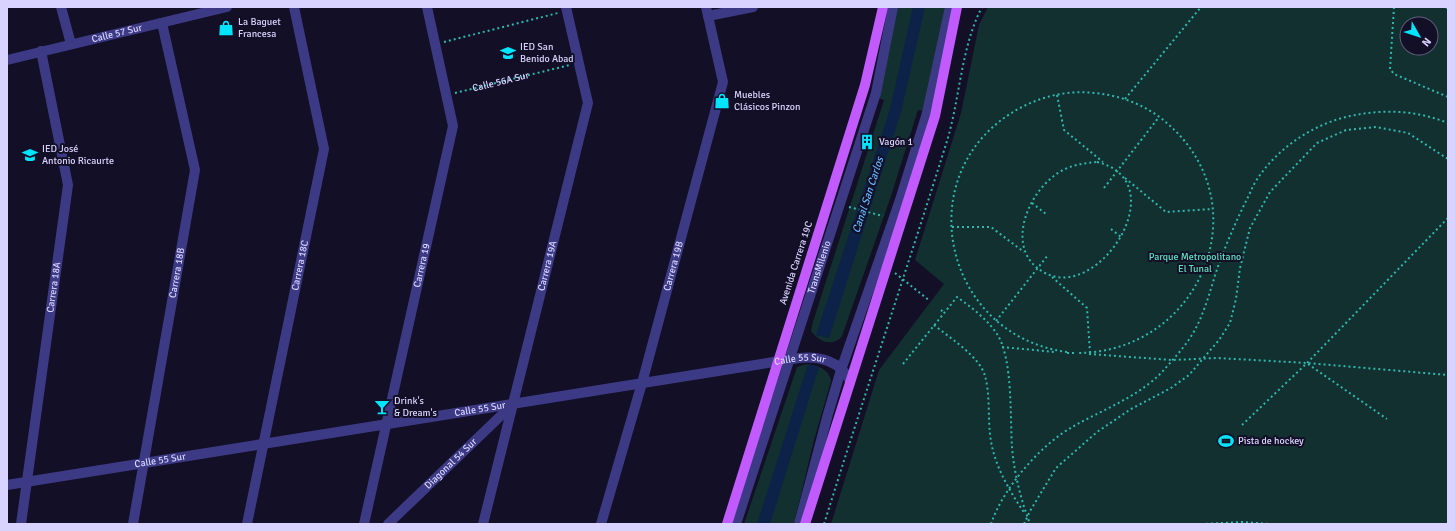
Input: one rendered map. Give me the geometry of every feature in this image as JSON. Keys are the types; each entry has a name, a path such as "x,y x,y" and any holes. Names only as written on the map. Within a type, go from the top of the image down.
{"main road":[{"name":"Avenida Carrera 19C","path":"727,524 866,85 883,7"},
{"path":"805,524 935,116 957,7"}],"street":[{"path":"61,7 71,44"},
{"name":"Calle 57 Sur","path":"7,60 227,7"},
{"name":"Carrera 18C","path":"247,524 324,149 294,7"},
{"name":"Carrera 19","path":"364,524 388,424 453,126 427,7"},
{"path":"707,12 753,7"},
{"name":"TransMilenio","path":"736,524 876,93 893,7"},
{"path":"799,524 828,414 900,200 927,113 950,7"},
{"name":"Carrera 19A","path":"483,524 588,103 566,9"},
{"name":"Carrera 19B","path":"601,524 642,383 723,82 707,12"},
{"name":"Carrera 18B","path":"133,524 195,170 162,22"},
{"name":"Carrera 18A","path":"21,524 68,185 41,51"},
{"name":"Calle 55 Sur","path":"7,485 789,359 806,357 820,358 834,364 842,370 850,381"},
{"name":"Diagonal 54 Sur","path":"388,524 514,404"}],"path":[{"path":"824,524 950,129 970,42 976,20 982,7"},
{"path":"1125,99 1201,7"},
{"path":"1394,7 1390,69 1394,74 1448,97"},
{"path":"435,44 566,9"},
{"name":"Calle 56A Sur","path":"446,95 579,63"},
{"path":"1067,352 1048,349 1029,342 1011,332 996,321 981,305 964,280 955,251 952,227 954,200 959,180 967,161 978,144 992,129 1016,110 1035,101 1057,95 1095,93 1125,99 1142,106 1159,117 1178,134 1195,156 1206,182 1212,209 1212,237 1205,264 1194,290 1183,305 1163,325 1139,340 1118,348 1090,353 1077,353"},
{"path":"1057,95 1064,130 1105,164"},
{"path":"991,524 1003,499 1017,479 1049,443 1072,427 1143,389 1172,360 1188,340 1200,318 1239,214 1256,181 1294,141 1318,127 1342,118 1373,111 1420,113 1448,123"},
{"path":"1104,188 1159,117"},
{"path":"1024,524 1056,468 1098,432 1131,409 1170,388 1189,375 1204,359 1230,323 1236,299 1240,268 1250,228 1270,192 1317,143 1346,130 1376,127 1408,133 1448,159"},
{"path":"1051,277 1068,277 1083,273 1096,266 1121,237 1129,220 1132,204 1131,194 1118,169 1097,162 1082,163 1064,169 1049,180 1039,190 1022,226 1022,244 1027,259 1036,269 1051,277 1087,308 1090,353"},
{"path":"1122,176 1166,212 1212,209"},
{"path":"1032,203 1046,214"},
{"path":"847,206 886,217"},
{"path":"1242,425 1307,363 1448,218"},
{"path":"952,227 991,227 1025,253"},
{"path":"1110,229 1121,237"},
{"path":"996,321 1048,255"},
{"path":"887,267 930,301"},
{"path":"903,364 957,296 973,308 998,334 1009,382 1012,449 1017,479 1030,524"},
{"path":"934,325 977,362 985,376 990,436 997,464 1009,491 1027,517"},
{"path":"1002,347 1172,360 1204,359 1307,363 1448,375"},
{"path":"1307,363 1387,420"},
{"path":"1201,524 1259,522 1271,524"}],"green space":[{"path":"896,7 946,7 924,111 918,110 891,196 842,336 834,342 826,342 814,335 811,331 812,325 884,100 878,98"},
{"name":"Parque Metropolitano El Tunal","path":"988,7 1448,7 1448,524 831,524 879,370 944,284 915,260 961,113 979,25"},
{"path":"807,364 816,366 826,371 831,381 814,440 794,524 744,524 797,367"}],"water":[{"name":"Canal San Carlos","path":"913,7 925,7 901,112 829,338 816,335 890,109"},
{"path":"808,364 819,367 770,524 757,524"}],"place":[{"name":"La Baguet Francesa","path":"226,28"},
{"name":"IED San Benido Abad","path":"508,53"},
{"name":"Muebles Clásicos Pinzon","path":"722,101"},
{"name":"Vagón 1","path":"867,142"},
{"name":"IED José Antonio Ricaurte","path":"30,155"},
{"name":"Drink's & Dream's","path":"382,407"},
{"name":"Pista de hockey","path":"1226,441"}]}
